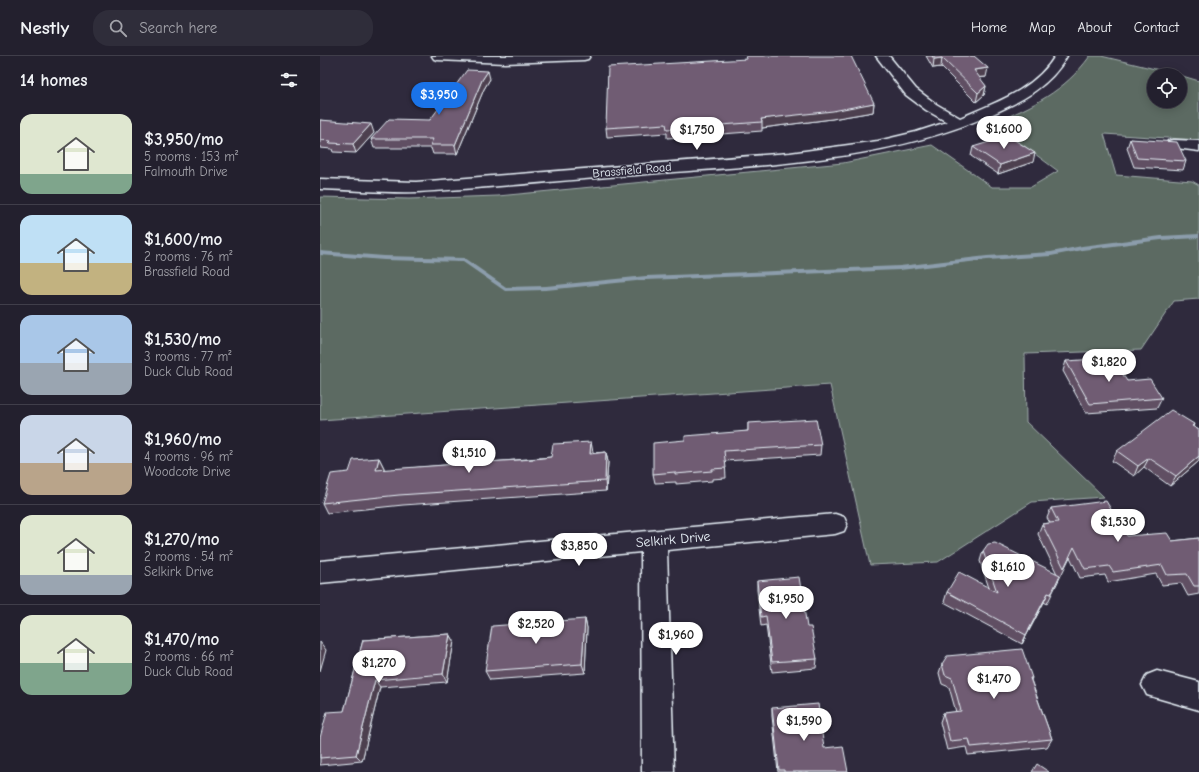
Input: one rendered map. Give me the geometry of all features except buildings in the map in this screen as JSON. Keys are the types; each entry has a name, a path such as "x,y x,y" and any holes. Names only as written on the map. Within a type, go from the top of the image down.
{"street":[{"path":"438,56 505,59 584,56"},
{"path":"882,56 911,92 931,107 959,123"},
{"name":"Brassfield Road","path":"320,184 416,187 790,158 866,147 911,137 959,123 990,111 1031,89 1048,74 1061,56"},
{"path":"1173,144 1199,146"},
{"name":"Selkirk Drive","path":"320,572 835,524"},
{"path":"654,541 658,772"},
{"path":"1157,685 1199,696"}],"green space":[{"path":"1090,56 1101,56 1150,68 1147,68 1147,108 1187,108 1187,77 1199,81 1199,140 1104,134 1116,175 1192,181 1199,185 1199,299 1174,301 1141,350 1025,354 1026,422 1104,497 1032,502 938,562 870,565 830,385 320,420 320,197 409,199 498,196 843,163 932,145 992,187 1031,187 1058,171 993,123 1047,97 1070,79"}],"waterway":[{"path":"320,253 384,258 464,260 505,289 546,288 646,278 900,268 987,258 1051,254 1082,248 1161,238 1199,236"}]}
